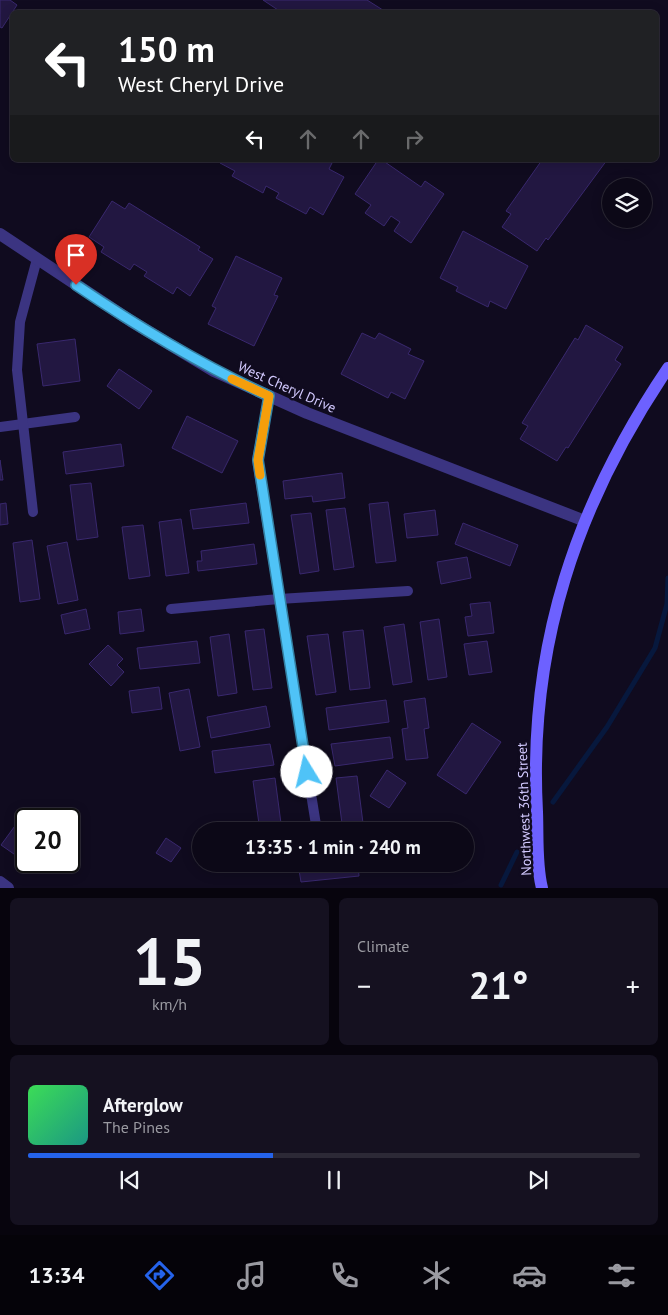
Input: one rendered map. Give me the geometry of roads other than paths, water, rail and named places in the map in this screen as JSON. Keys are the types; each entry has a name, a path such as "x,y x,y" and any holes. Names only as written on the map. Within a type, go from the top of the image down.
{"main road":[{"name":"Northwest 36th Street","path":"542,888 535,776 536,725 543,662 556,608 584,521 595,495 632,423 668,368"}],"street":[{"name":"West Cheryl Drive","path":"0,234 131,321 214,371 307,413 584,521"},
{"path":"0,882 8,888"}],"lane":[{"path":"33,512 17,370 20,322 37,259"},
{"path":"269,396 258,460 316,822"},
{"path":"0,427 75,416"},
{"path":"171,609 279,598 408,591"}],"waterway":[{"path":"553,802 607,727 655,648 667,604 668,578"},
{"path":"501,885 517,852"}]}
